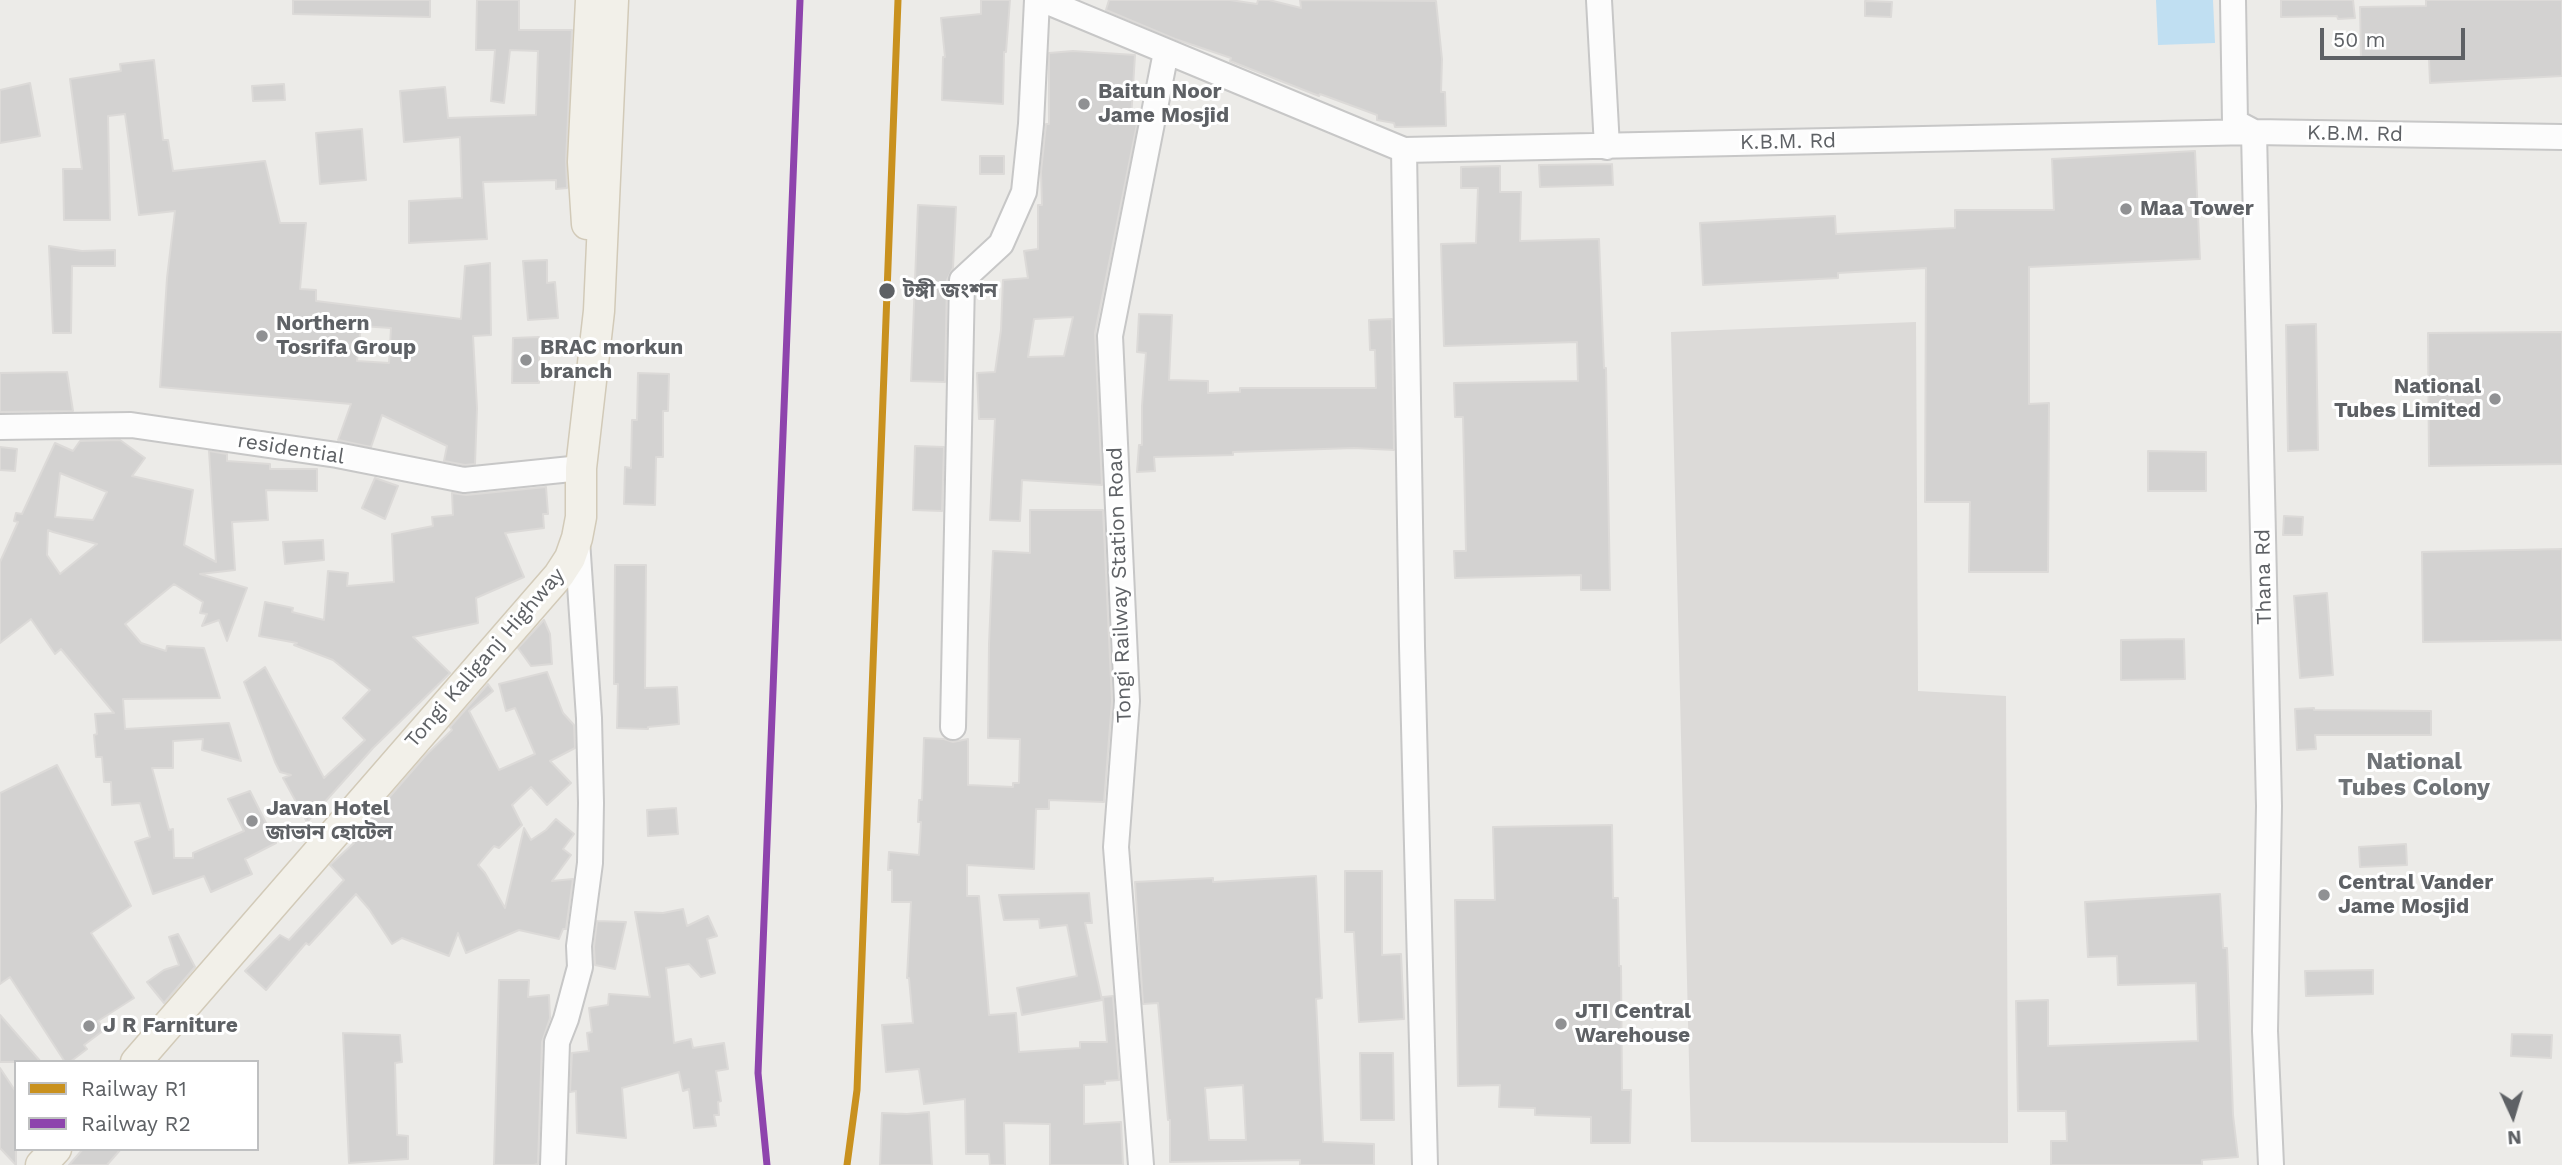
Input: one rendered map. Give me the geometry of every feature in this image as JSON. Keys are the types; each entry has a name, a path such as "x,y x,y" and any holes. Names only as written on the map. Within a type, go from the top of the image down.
{"main road":[{"path":"591,0 583,162 587,227 598,311"},
{"name":"Tongi Kaliganj Highway","path":"138,1060 559,575 577,538 581,517 581,468 598,311 613,0"},
{"path":"598,311 626,166 633,0"},
{"path":"41,1165 54,1151"}],"street":[{"path":"953,727 962,280 1001,244 1024,191 1031,124 1037,0"},
{"name":"K.B.M. Rd","path":"1043,0 1404,150 2254,132 2562,137"},
{"path":"1599,0 1607,147"},
{"path":"2233,0 2235,122 2254,132"},
{"name":"Tongi Railway Station Road","path":"1142,1165 1116,847 1127,701 1110,336 1166,52"},
{"name":"Thana Rd","path":"2254,132 2269,806 2265,1031 2271,1165"},
{"path":"1404,150 1412,646 1425,1165"},
{"name":"residential","path":"0,427 131,425 337,455 464,480 581,468"},
{"path":"553,1165 557,1042 566,1020 580,967 579,946 590,863 589,718 577,538"}],"shaded area":[{"path":"1916,322 1918,691 2006,696 2008,1143 1691,1142 1671,332"}],"water":[{"path":"2156,0 2213,0 2215,43 2158,45"}],"building":[{"path":"293,0 430,0 430,17 293,14"},
{"path":"477,0 519,0 519,30 572,30 567,188 556,189 556,180 483,182 487,239 409,243 409,201 462,198 460,137 404,142 400,91 445,87 448,118 536,115 538,51 510,50 504,103 491,101 495,50 476,50"},
{"path":"981,0 1010,0 1004,52 1003,104 942,100 945,57 941,18 981,14"},
{"path":"1109,0 1230,0 1257,4 1258,0 1269,0 1301,8 1300,0 1436,1 1442,59 1441,92 1445,92 1446,126 1395,127 1394,123 1377,120 1377,115 1320,94 1319,96 1230,61 1231,58 1175,39 1106,10"},
{"path":"2281,0 2353,0 2355,18 2281,17"},
{"path":"2426,0 2562,0 2562,76 2430,83 2429,58 2361,59 2360,7 2426,6"},
{"path":"1865,1 1892,2 1891,17 1865,16"},
{"path":"1073,51 1135,55 1131,119 1138,119 1095,333 1102,485 1022,480 1020,521 990,520 995,419 979,419 977,373 995,372 1001,330 1003,280 1028,278 1024,251 1038,249 1038,205 1042,205 1041,172 1046,124 1049,124 1049,53","holes":["1073,317 1064,356 1028,357 1034,319"]},
{"path":"154,60 163,140 168,140 173,171 265,161 280,223 306,223 300,289 316,290 316,301 461,319 465,266 490,263 491,335 473,336 477,408 475,464 444,461 447,446 382,415 371,447 338,440 351,404 160,387 167,278 175,211 139,215 125,114 108,116 110,220 64,220 63,169 82,169 70,79 121,71 120,64","holes":["361,326 391,328 389,363 357,361"]},
{"path":"30,83 40,136 0,143 0,90"},
{"path":"284,84 285,100 253,101 252,86"},
{"path":"362,129 366,180 320,184 316,133"},
{"path":"2195,151 2200,259 2029,267 2029,404 2049,403 2048,572 1969,572 1970,502 1925,502 1926,268 1838,273 1838,278 1703,285 1700,223 1835,216 1836,234 1955,228 1955,210 2054,210 2052,159"},
{"path":"980,156 1004,156 1004,174 980,174"},
{"path":"1612,164 1613,185 1540,187 1539,165"},
{"path":"1500,166 1500,192 1521,192 1520,241 1599,239 1606,368 1610,590 1581,590 1581,575 1455,578 1454,551 1466,551 1463,417 1455,417 1454,383 1578,381 1577,342 1444,346 1441,244 1476,243 1478,188 1461,188 1461,167"},
{"name":"টঙ্গী জংশন","path":"918,205 956,207 953,268 947,280 945,382 911,381"},
{"path":"49,246 82,251 115,250 115,266 72,266 71,333 53,333"},
{"path":"547,260 547,283 555,282 558,318 528,320 523,261"},
{"path":"1139,314 1172,315 1169,380 1208,381 1208,393 1240,392 1240,388 1376,388 1375,350 1370,350 1369,320 1392,319 1394,450 1354,448 1154,457 1155,471 1137,472 1139,445 1142,445 1146,353 1137,352"},
{"path":"2316,324 2318,450 2288,451 2286,325"},
{"name":"National Tubes Limited","path":"2562,332 2562,464 2429,466 2428,333"},
{"name":"BRAC morkun branch","path":"539,337 539,383 512,383 513,338"},
{"path":"67,372 73,411 0,412 0,373"},
{"path":"638,373 669,374 668,411 663,411 663,457 656,457 655,505 624,504 625,467 631,468 632,420 637,420"},
{"path":"120,440 145,458 132,476 193,490 184,545 216,562 209,451 227,454 227,461 270,464 270,469 317,469 317,491 266,490 268,520 232,522 235,570 200,574 247,588 227,641 219,620 202,626 207,614 200,613 203,602 174,584 125,624 141,643 166,651 167,646 204,648 220,698 123,699 125,729 229,723 241,761 202,750 203,739 173,741 173,768 152,768 169,830 173,829 174,858 193,858 193,853 244,831 228,799 250,791 276,843 245,859 252,874 211,892 204,876 153,894 135,842 150,837 140,803 112,805 111,782 104,782 102,757 96,757 95,714 114,713 61,649 55,654 31,619 0,643 0,562 18,522 14,521 16,513 22,514 55,443 73,451 80,441","holes":["60,473 107,492 93,520 55,517","48,530 53,532 97,544 60,574 47,555"]},
{"path":"915,446 944,447 942,511 913,510"},
{"path":"0,447 17,449 15,471 0,470"},
{"path":"2148,451 2206,452 2206,491 2148,491"},
{"path":"375,478 398,486 385,519 362,508"},
{"path":"546,487 548,514 543,514 544,528 505,533 524,577 476,598 478,623 413,637 450,673 373,748 307,822 283,778 291,775 280,772 244,682 265,667 324,778 365,740 343,718 370,690 333,660 294,645 297,643 259,636 265,602 293,608 292,612 324,620 328,571 348,573 347,586 394,582 392,534 433,526 432,517 453,515 452,493 466,495"},
{"path":"1030,510 1103,510 1112,701 1104,802 1049,800 1049,809 1036,809 1034,869 967,865 967,896 979,896 989,1015 1016,1013 1019,1052 1080,1048 1080,1042 1107,1042 1103,997 1113,996 1119,1080 1084,1085 1084,1124 1121,1122 1123,1165 1050,1165 1050,1124 1004,1123 1005,1165 990,1165 989,1154 966,1154 965,1099 924,1104 919,1069 886,1072 882,1025 913,1023 907,978 911,902 892,902 889,852 919,855 921,822 918,822 919,800 922,800 924,738 953,742 968,739 968,785 1013,787 1013,783 1019,783 1020,739 988,738 989,644 993,551 1030,553"},
{"path":"2284,516 2303,517 2302,535 2283,535"},
{"path":"323,540 324,560 285,564 283,542"},
{"path":"2562,549 2562,640 2423,642 2422,552"},
{"path":"615,565 646,565 645,688 677,687 679,724 648,729 617,728 618,684 614,684"},
{"path":"2327,593 2333,675 2300,678 2294,596"},
{"path":"544,620 550,634 552,664 531,666 518,648"},
{"path":"2184,639 2185,679 2121,680 2121,640"},
{"path":"547,672 563,713 574,725 575,748 550,761 571,783 547,805 531,787 512,805 522,825 499,848 494,846 478,865 505,908 524,828 531,840 556,819 574,834 563,849 571,855 552,881 573,879 566,929 563,929 559,939 519,930 466,953 458,933 449,956 402,938 392,944 356,894 309,945 306,943 266,990 245,971 280,935 289,940 344,880 330,865 354,843 352,840 426,755 452,730 450,727 488,684 493,691 469,711 499,770 535,754 515,708 506,711 499,684"},
{"path":"2295,709 2431,711 2431,735 2315,735 2316,749 2297,750"},
{"path":"57,765 131,906 91,933 134,998 98,1021 104,1030 84,1045 87,1049 73,1060 64,1060 10,977 0,984 0,793"},
{"path":"676,808 678,834 648,836 647,810"},
{"path":"1612,825 1613,898 1618,898 1621,966 1622,1090 1631,1090 1630,1143 1591,1143 1591,1117 1535,1115 1535,1108 1499,1107 1500,1085 1458,1086 1455,900 1495,900 1493,827"},
{"path":"2406,844 2407,865 2360,867 2359,847"},
{"path":"1345,871 1382,871 1382,955 1401,954 1404,1019 1359,1022 1354,932 1345,932"},
{"path":"1316,876 1322,998 1316,999 1323,1142 1374,1144 1374,1165 1300,1165 1300,1160 1170,1162 1170,1120 1158,1003 1143,1004 1135,882 1213,878 1213,882","holes":["1243,1085 1246,1140 1209,1140 1205,1088"]},
{"path":"1089,893 1092,923 1085,923 1102,1000 1022,1015 1017,988 1077,976 1067,925 1040,928 1039,919 1004,920 999,895"},
{"path":"2220,894 2223,948 2227,948 2233,1115 2238,1157 2202,1160 2202,1165 2051,1165 2051,1141 2067,1141 2066,1111 2018,1111 2016,1001 2048,1000 2048,1046 2198,1041 2196,983 2118,985 2117,956 2088,957 2085,902"},
{"path":"683,909 687,926 708,916 717,936 707,939 715,973 701,977 689,964 666,968 674,1043 691,1039 693,1048 724,1043 728,1069 716,1071 721,1101 718,1102 719,1115 714,1115 716,1126 694,1128 689,1089 683,1091 679,1072 622,1088 626,1138 577,1133 576,1091 570,1092 572,1053 589,1051 587,1033 592,1032 589,1008 608,1005 609,994 650,997 635,912 663,913"},
{"path":"597,921 626,922 615,969 595,965"},
{"path":"178,934 195,967 164,1003 147,982 164,970 179,965 169,937"},
{"path":"2373,970 2373,994 2306,996 2305,971"},
{"path":"499,980 529,980 528,997 549,995 550,1018 542,1042 538,1164 534,1165 494,1165"},
{"path":"0,1015 39,1060 0,1062"},
{"path":"343,1033 400,1035 402,1062 395,1063 397,1135 408,1136 408,1159 349,1163"},
{"path":"2512,1034 2552,1035 2551,1058 2511,1056"},
{"path":"1360,1053 1393,1053 1394,1120 1361,1120"},
{"path":"0,1068 14,1089 16,1165 0,1148"},
{"path":"929,1112 932,1165 880,1165 882,1113"},
{"path":"81,1151 119,1151 107,1165 69,1165"}],"rail line":[{"name":"R2","path":"767,1165 758,1073 800,0"},
{"name":"R1","path":"847,1165 857,1090 898,0"}],"place":[{"name":"Baitun Noor Jame Mosjid","path":"1084,104"},
{"name":"Maa Tower","path":"2126,209"},
{"name":"টঙ্গী জংশন","path":"887,291"},
{"name":"Northern Tosrifa Group","path":"262,336"},
{"name":"BRAC morkun branch","path":"526,360"},
{"name":"National Tubes Limited","path":"2495,399"},
{"name":"Javan Hotel জাভান হোটেল","path":"252,821"},
{"name":"Central Vander Jame Mosjid","path":"2324,895"},
{"name":"JTI Central Warehouse","path":"1561,1024"},
{"name":"J R Farniture","path":"89,1026"}],"district":[{"name":"National Tubes Colony","path":"2414,775"}]}
